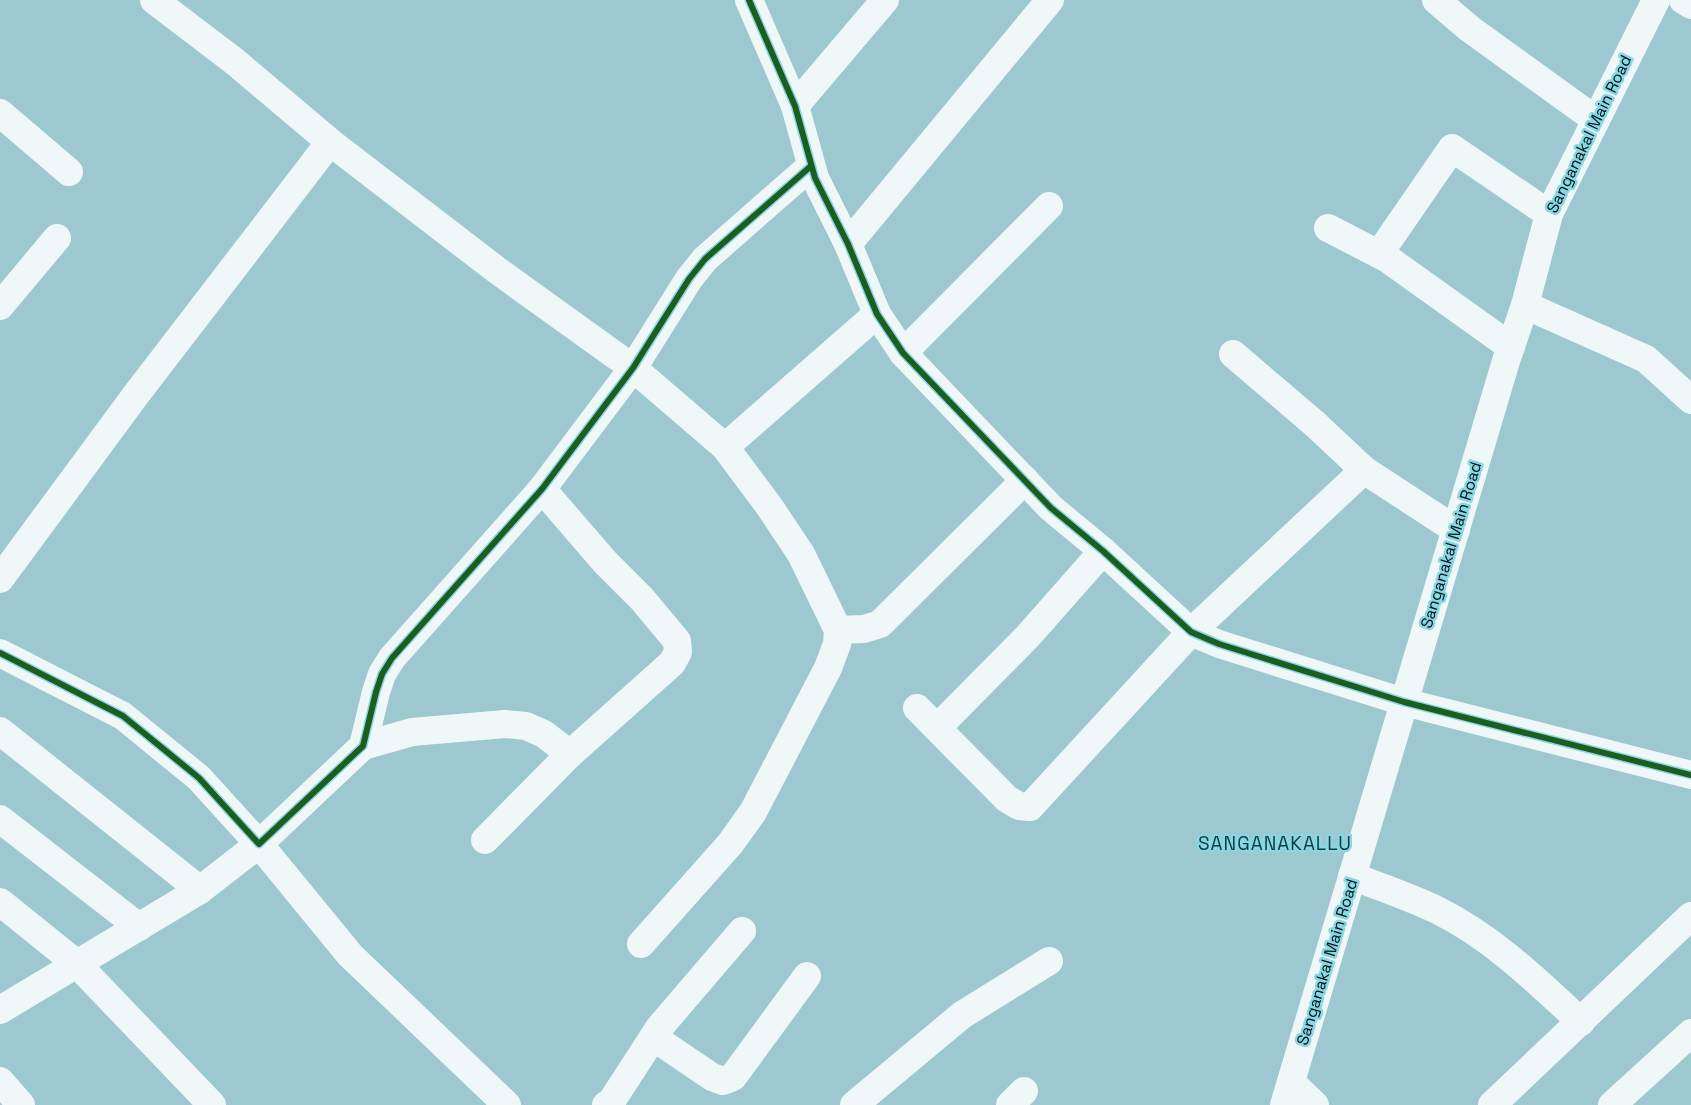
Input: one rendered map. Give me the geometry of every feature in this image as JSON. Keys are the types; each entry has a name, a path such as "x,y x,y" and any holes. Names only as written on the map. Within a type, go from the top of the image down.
{"street":[{"path":"155,0 234,60 330,142 498,271 633,368 725,447 769,506 801,554 838,630 837,644 828,668 754,812 730,844 641,944"},
{"path":"749,0 795,106 811,166 848,244 877,314 903,353 1051,508 1103,551 1192,632 1219,644 1404,702 1691,775"},
{"path":"795,106 885,0"},
{"path":"848,244 1050,0"},
{"path":"1436,0 1470,29 1596,120"},
{"name":"Sanganakal Main Road","path":"1287,1093 1525,305 1549,214 1656,0"},
{"path":"1683,0 1691,5"},
{"path":"0,113 68,172"},
{"path":"0,579 135,396 330,142"},
{"path":"1380,254 1452,148 1549,214"},
{"path":"363,746 376,692 382,674 392,658 542,489 633,368 689,279 705,259 811,166"},
{"path":"903,353 1049,206"},
{"path":"1328,228 1380,254 1511,347"},
{"path":"0,306 57,238"},
{"path":"1525,305 1646,358 1691,400"},
{"path":"725,447 877,314"},
{"path":"1233,354 1315,424 1364,470 1456,530"},
{"path":"917,708 1007,799 1019,806 1030,807 1192,632 1364,470"},
{"path":"838,630 864,629 880,624 1025,480"},
{"path":"485,840 570,754 672,663 678,652 677,641 642,599 604,562 542,489"},
{"path":"937,728 1028,636 1103,551"},
{"path":"0,653 123,716 198,778 259,844 350,956 507,1105"},
{"path":"0,1010 200,890 259,844 363,746 412,732 506,724 526,726 535,730 570,754"},
{"path":"0,731 200,890"},
{"path":"0,818 139,927"},
{"path":"1352,876 1438,910 1471,931 1515,962 1581,1022"},
{"path":"0,902 77,964 212,1105"},
{"path":"1492,1105 1691,916"},
{"path":"606,1105 611,1102 653,1036 742,931"},
{"path":"854,1105 962,1015 1049,960"},
{"path":"653,1036 712,1077 723,1081 733,1077 807,976"},
{"path":"1612,1105 1691,1033"},
{"path":"0,1081 21,1105"},
{"path":"1287,1093 1315,1105"}],"cycle path":[{"path":"749,0 795,106 815,178 848,244 877,314 903,353 1051,508 1103,551 1191,632 1219,644 1404,702 1691,775"},
{"path":"0,653 123,716 199,778 259,844 363,746 376,692 382,674 392,658 542,489 633,368 689,279 705,259 811,166"}],"district":[{"name":"SANGANAKALLU","path":"1275,843"}]}
